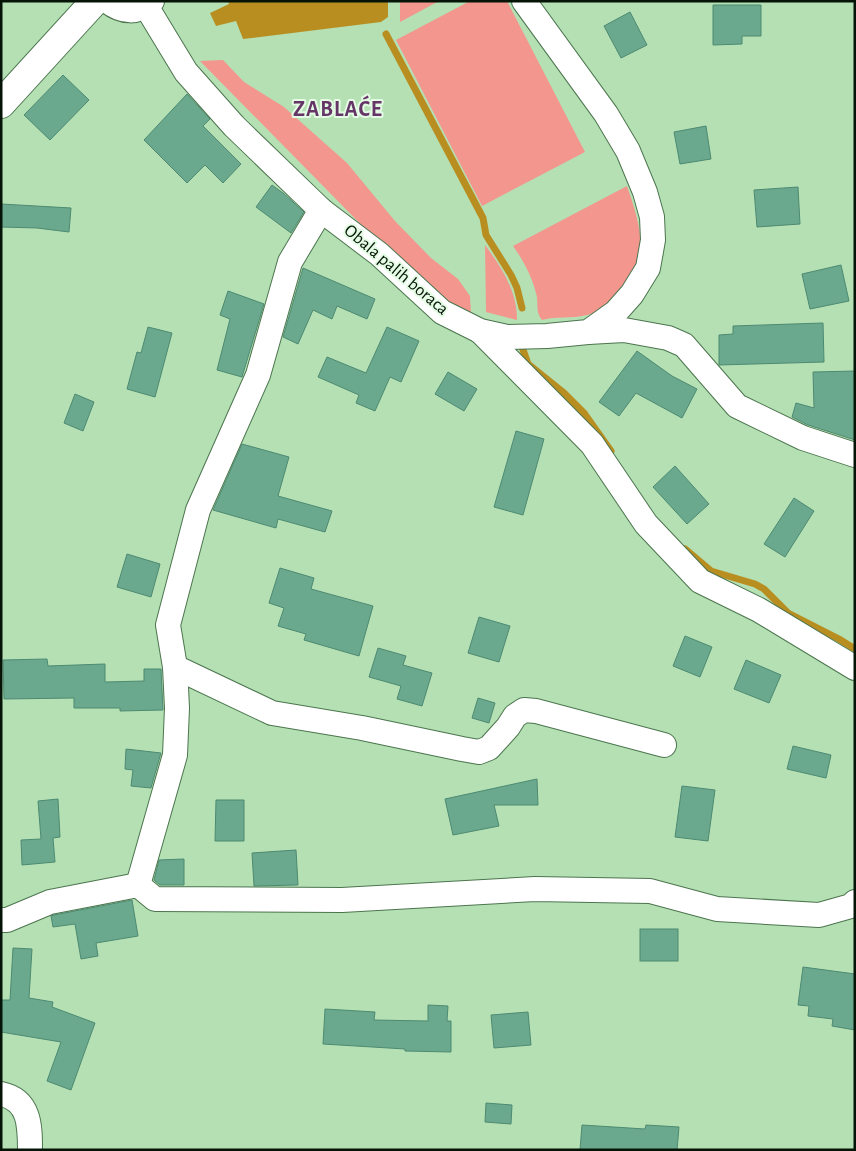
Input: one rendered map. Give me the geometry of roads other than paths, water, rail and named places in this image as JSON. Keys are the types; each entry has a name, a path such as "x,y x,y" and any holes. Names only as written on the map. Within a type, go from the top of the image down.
{"street":[{"path":"1,104 94,1"},
{"path":"107,1 124,11 133,11 149,3"},
{"name":"Obala palih boraca","path":"149,3 186,72 234,126 321,210 379,254 442,312 480,331 507,337 588,332 616,312 632,294 648,268 653,240 652,217 645,192 618,133 524,1"},
{"path":"138,885 175,755 177,708 175,667 168,625 198,510 258,375 290,262 321,210"},
{"path":"588,332 624,330 668,338 684,345 737,406 803,438 855,455"},
{"path":"480,331 592,444 646,524 700,581 759,610 855,668"},
{"path":"175,667 272,713 362,728 479,752 489,748 508,727 514,716 524,710 536,711 664,745"},
{"path":"138,885 155,899 342,900 535,889 650,891 717,909 819,915 851,906 855,902"},
{"path":"1,920 7,920 50,902 138,885"},
{"path":"1,1094 10,1096 22,1107 30,1123 30,1150"}],"waterway":[{"path":"386,34 483,218 486,235 511,275 517,288 522,308"},
{"path":"521,344 528,364 564,393 584,413 611,451"},
{"path":"685,549 711,571 755,584 764,589 788,613 855,649"}],"district":[{"name":"ZABLAĆE","path":"338,109"}]}
